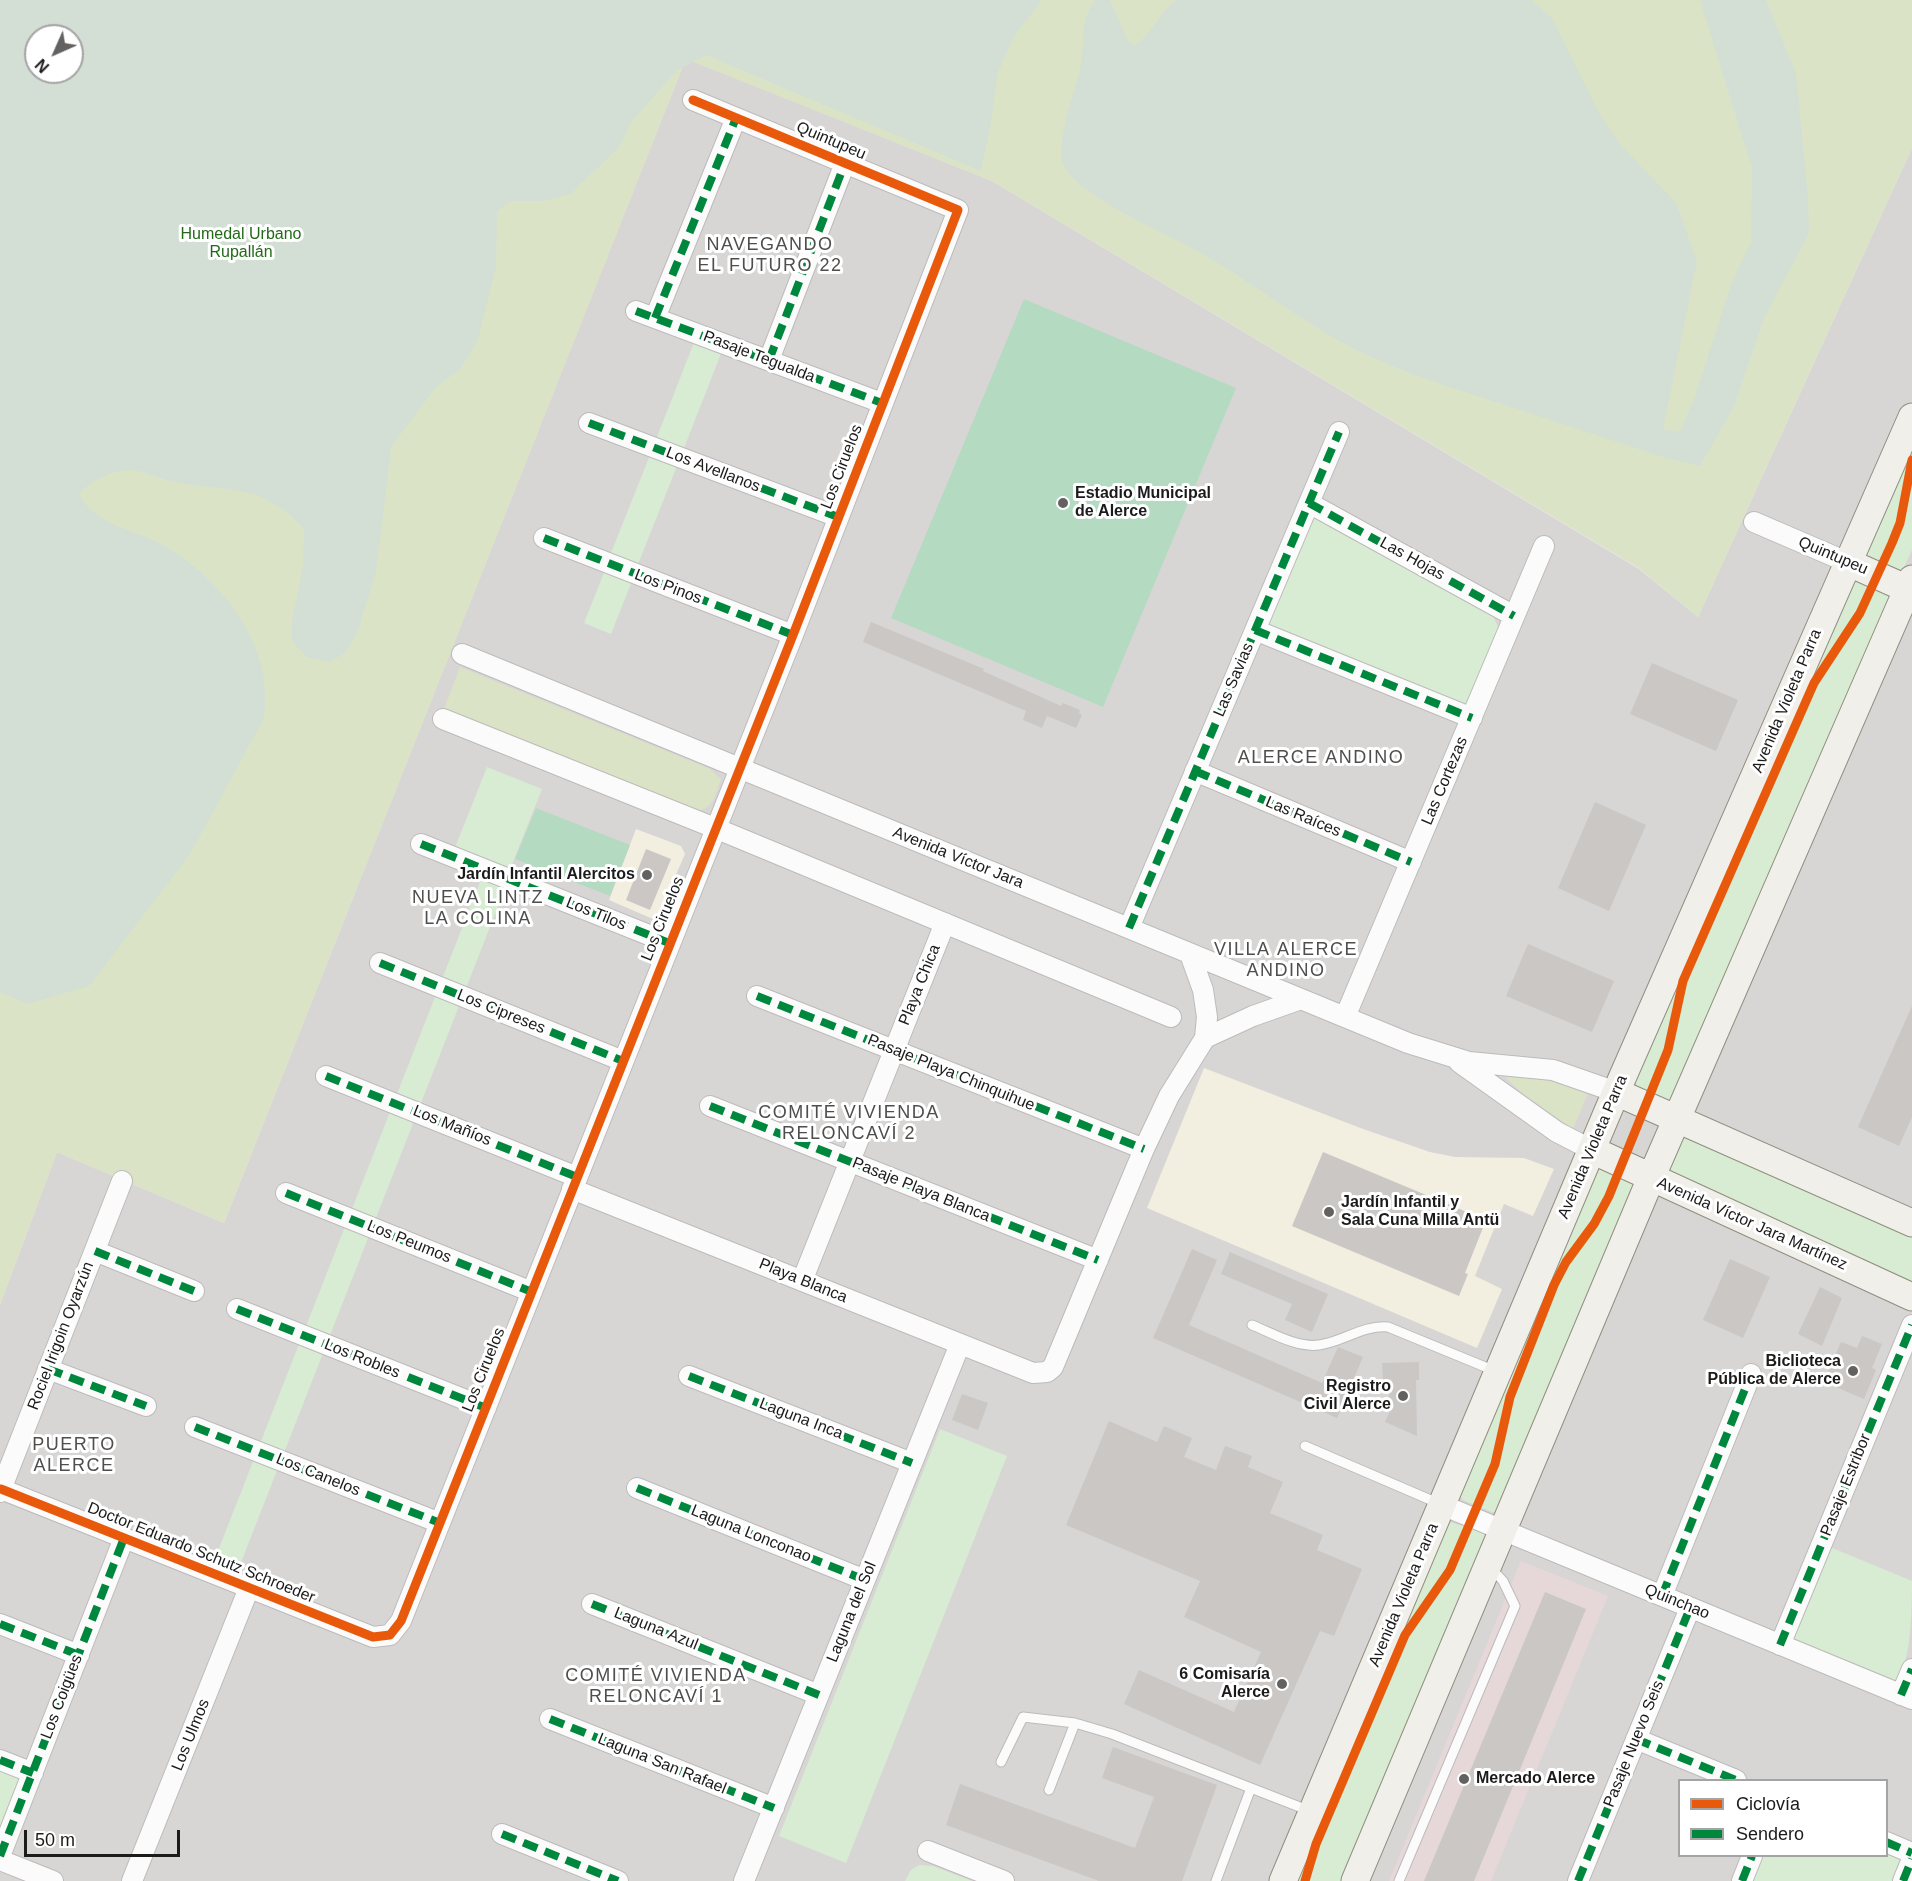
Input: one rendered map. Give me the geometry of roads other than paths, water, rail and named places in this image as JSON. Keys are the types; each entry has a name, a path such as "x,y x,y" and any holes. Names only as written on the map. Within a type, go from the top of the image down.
{"main road":[{"name":"Avenida Violeta Parra","path":"1283,1881 1616,1092 1912,417"},
{"name":"Quintupeu","path":"1847,562 1911,586"},
{"path":"1355,1881 1651,1178 1911,586"},
{"path":"1616,1092 1912,1223"},
{"name":"Avenida Víctor Jara Martínez","path":"1592,1150 1912,1297"}],"street":[{"name":"Quintupeu","path":"693,100 958,210"},
{"path":"655,318 736,118"},
{"path":"769,360 845,163"},
{"name":"Los Ciruelos","path":"390,1635 401,1622 738,767 793,635 958,210"},
{"name":"Pasaje Tegualda","path":"636,311 882,403"},
{"name":"Los Avellanos","path":"589,423 838,518"},
{"name":"Las Savias","path":"1129,928 1339,432"},
{"name":"Las Hojas","path":"1309,502 1514,616"},
{"name":"Quintupeu","path":"1754,522 1847,562"},
{"name":"Los Pinos","path":"544,538 793,635"},
{"name":"Las Cortezas","path":"1345,1017 1544,546"},
{"path":"1255,630 1472,718"},
{"name":"Avenida Víctor Jara","path":"462,654 1345,1017 1462,1061 1539,1067 1572,1075 1616,1092"},
{"path":"443,719 715,828 1171,1017"},
{"name":"Las Raíces","path":"1195,771 1411,862"},
{"name":"Los Tilos","path":"421,844 669,943"},
{"name":"Playa Chica","path":"802,1281 945,923"},
{"path":"1098,1260 1144,1149 1169,1096 1204,1038 1207,1017 1203,990 1190,954"},
{"name":"Los Cipreses","path":"380,963 623,1061"},
{"name":"Pasaje Playa Chinquihue","path":"757,996 1144,1149"},
{"path":"1204,1038 1253,1016 1301,999"},
{"name":"Avenida Víctor Jara","path":"1462,1061 1557,1132 1592,1150"},
{"name":"Los Mañíos","path":"326,1076 575,1183"},
{"name":"Pasaje Playa Blanca","path":"710,1106 1098,1260"},
{"name":"Rociel Irigoin Oyarzún","path":"1,1491 122,1180"},
{"name":"Playa Blanca","path":"575,1183 802,1281 1033,1373 1047,1372 1053,1367 1098,1260"},
{"name":"Los Peumos","path":"286,1194 532,1292"},
{"path":"95,1251 194,1291"},
{"name":"Los Robles","path":"237,1310 486,1408"},
{"name":"Pasaje Estribor","path":"1780,1645 1912,1325"},
{"name":"Laguna del Sol","path":"744,1881 960,1344"},
{"path":"48,1369 146,1406"},
{"path":"1662,1596 1751,1374"},
{"name":"Laguna Inca","path":"689,1376 912,1463"},
{"name":"Los Canelos","path":"195,1427 440,1523"},
{"name":"Laguna Lonconao","path":"637,1488 865,1580"},
{"name":"Doctor Eduardo Schutz Schroeder","path":"1,1491 373,1637 390,1635"},
{"name":"Quinchao","path":"1442,1505 1907,1697"},
{"name":"Los Coigües","path":"0,1858 124,1538"},
{"name":"Los Ulmos","path":"132,1881 249,1588"},
{"name":"Laguna Azul","path":"592,1604 819,1695"},
{"name":"Pasaje Nuevo Seis","path":"1578,1881 1690,1608"},
{"path":"0,1624 79,1654"},
{"path":"1907,1697 1912,1669"},
{"name":"Laguna San Rafael","path":"550,1719 774,1808"},
{"path":"1636,1739 1734,1779"},
{"path":"0,1760 33,1773"},
{"path":"502,1834 618,1881"},
{"path":"1888,1842 1912,1853"},
{"path":"928,1851 1004,1881"},
{"path":"1742,1881 1752,1857"},
{"path":"0,1858 53,1881"},
{"path":"1903,1881 1912,1859"}],"lane":[{"path":"1252,1325 1297,1343 1319,1345 1376,1326 1388,1327 1498,1372"},
{"path":"1305,1446 1442,1505"},
{"path":"1399,1881 1515,1606 1503,1581 1489,1564"},
{"path":"1001,1762 1023,1717 1075,1723 1112,1734 1312,1812"},
{"path":"1049,1790 1075,1723"},
{"path":"1216,1881 1251,1788"}],"place":[{"name":"Estadio Municipal de Alerce","path":"1063,503"},
{"name":"Jardín Infantil Alercitos","path":"647,875"},
{"name":"Jardín Infantil y Sala Cuna Milla Antü","path":"1329,1212"},
{"name":"Biclioteca Pública de Alerce","path":"1853,1371"},
{"name":"Registro Civil Alerce","path":"1403,1396"},
{"name":"6 Comisaría Alerce","path":"1282,1684"},
{"name":"Mercado Alerce","path":"1464,1779"}],"district":[{"name":"NAVEGANDO EL FUTURO 22","path":"770,255"},
{"name":"ALERCE ANDINO","path":"1321,758"},
{"name":"NUEVA LINTZ LA COLINA","path":"478,908"},
{"name":"VILLA ALERCE ANDINO","path":"1286,960"},
{"name":"COMITÉ VIVIENDA RELONCAVÍ 2","path":"849,1123"},
{"name":"PUERTO ALERCE","path":"74,1455"},
{"name":"COMITÉ VIVIENDA RELONCAVÍ 1","path":"656,1686"}],"park label":[{"name":"Humedal Urbano Rupallán","path":"241,244"}]}
